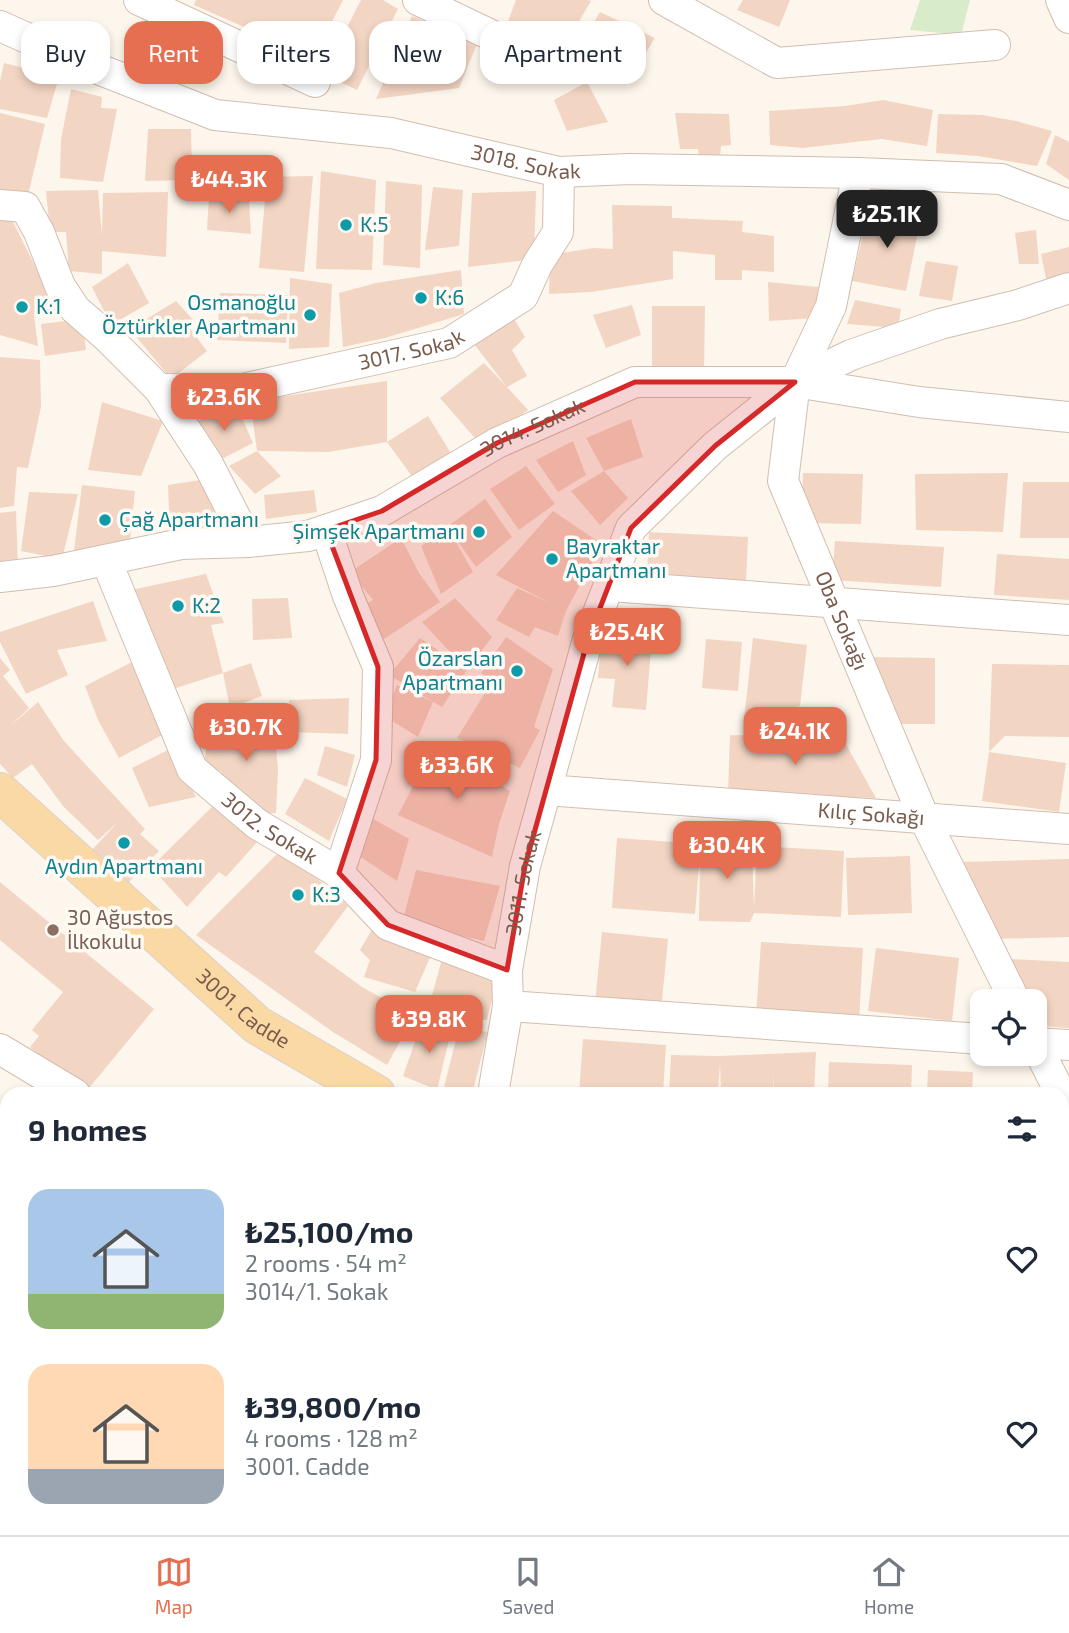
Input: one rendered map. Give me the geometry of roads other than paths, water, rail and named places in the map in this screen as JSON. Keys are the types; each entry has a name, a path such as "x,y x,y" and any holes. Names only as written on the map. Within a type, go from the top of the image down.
{"main road":[{"name":"3001. Cadde","path":"0,792 257,1025 364,1087"}],"street":[{"path":"139,0 237,46"},
{"path":"418,0 480,30"},
{"path":"664,0 778,63 995,45"},
{"path":"1061,0 1069,18"},
{"name":"3018. Sokak","path":"0,26 78,61 215,115 391,133 559,172 630,169 859,173 1000,179 1069,205"},
{"name":"3017. Sokak","path":"159,389 238,390 449,343 523,296 537,265 558,232 559,172"},
{"path":"859,173 831,306 795,382 919,402 1069,417"},
{"path":"0,205 25,208 39,232 60,286 75,309 159,389 208,464 248,542"},
{"name":"3014. Sokak","path":"0,577 53,571 181,544 248,542 308,536 382,511 497,443 635,382 795,382 851,355 940,324 1018,305 1069,288"},
{"name":"3011. Sokak","path":"494,1087 508,1006 507,970 525,866 588,639 631,528 715,446 795,382"},
{"name":"Oba Sokağı","path":"795,382 783,481 924,818 1008,989"},
{"path":"326,530 348,596 378,667 376,760 339,873"},
{"name":"3012. Sokak","path":"106,560 192,769 257,824 339,873 388,925 507,970"},
{"path":"610,586 1069,620"},
{"name":"Kılıç Sokağı","path":"547,790 1069,829"},
{"path":"508,1006 970,1038"},
{"path":"1047,1043 1069,1045"},
{"path":"0,1049 63,1087"},
{"path":"1047,1066 1058,1087"}],"place":[{"name":"K:5","path":"346,225"},
{"name":"K:6","path":"421,298"},
{"name":"K:1","path":"22,307"},
{"name":"Osmanoğlu Öztürkler Apartmanı","path":"310,315"},
{"name":"Çağ Apartmanı","path":"105,520"},
{"name":"Şimşek Apartmanı","path":"479,532"},
{"name":"Bayraktar Apartmanı","path":"552,559"},
{"name":"K:2","path":"178,606"},
{"name":"Özarslan Apartmanı","path":"517,671"},
{"name":"Aydın Apartmanı","path":"124,843"},
{"name":"K:3","path":"298,895"},
{"name":"30 Ağustos İlkokulu","path":"53,930"}]}
